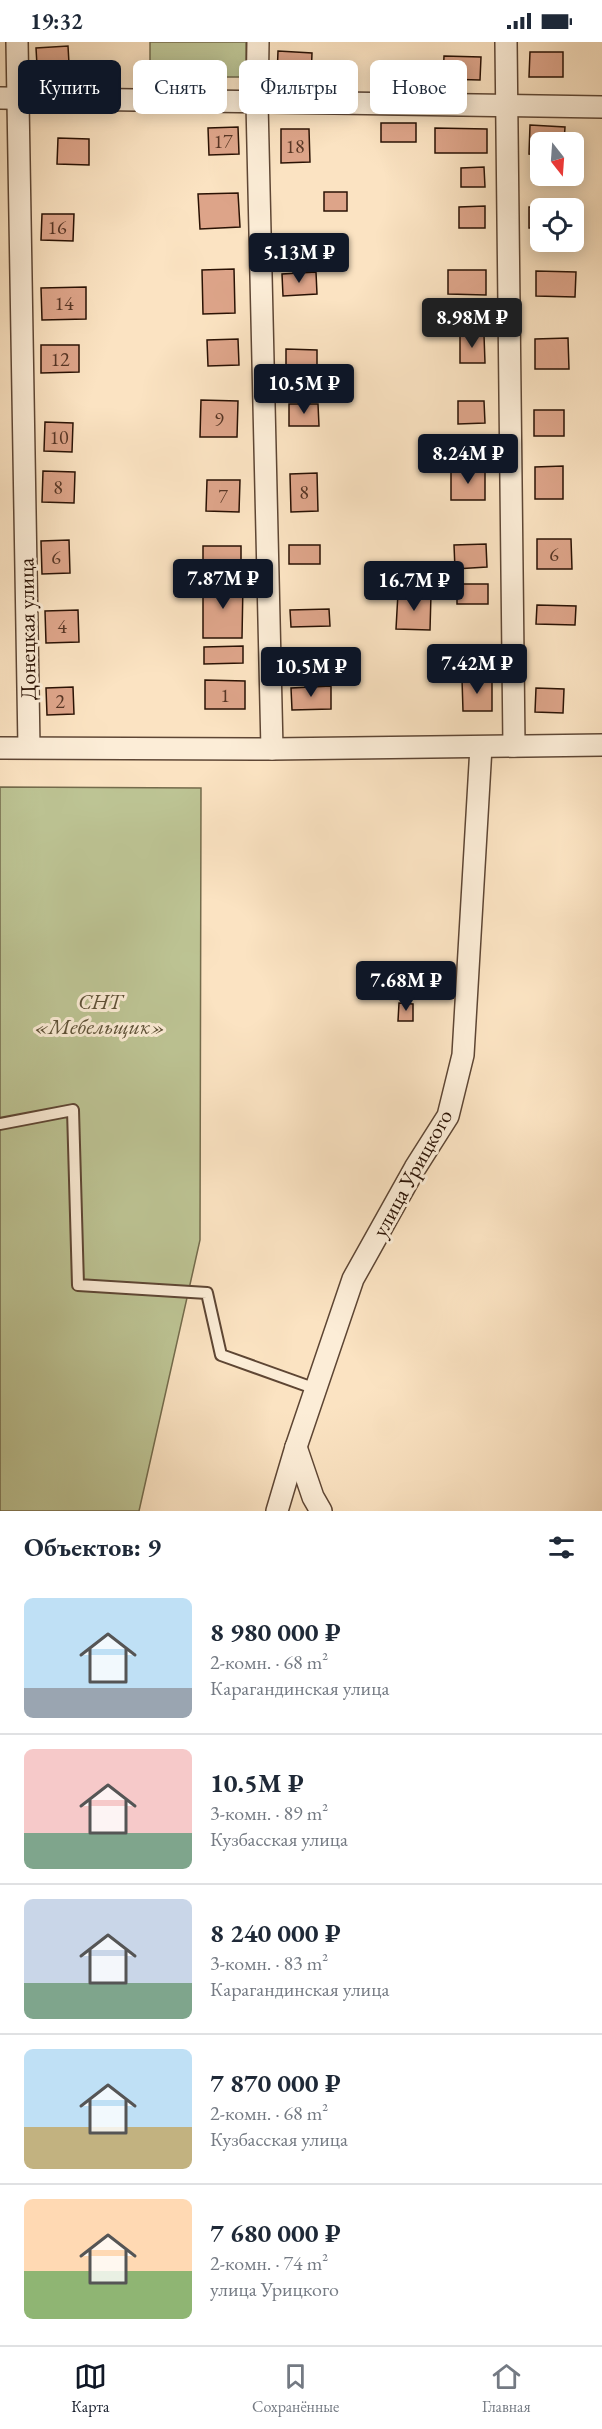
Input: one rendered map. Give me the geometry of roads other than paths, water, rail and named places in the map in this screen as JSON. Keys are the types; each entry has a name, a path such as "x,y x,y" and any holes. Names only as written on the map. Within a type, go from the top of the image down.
{"street":[{"name":"Донецкая улица","path":"17,42 9,98 29,747"},
{"path":"258,42 258,60"},
{"path":"506,42 514,746"},
{"path":"9,98 239,102"},
{"path":"358,104 602,107"},
{"path":"257,114 272,749"},
{"path":"0,748 272,749 602,745"},
{"name":"улица Урицкого","path":"277,1511 352,1279 415,1168 448,1116 463,1055 481,747"},
{"path":"296,1447 313,1497 321,1511"}],"lane":[{"path":"0,1124 73,1110 78,1285 207,1293 221,1355 316,1389"}],"park label":[{"name":"СНТ «Мебельщик»","path":"100,1014"}]}
